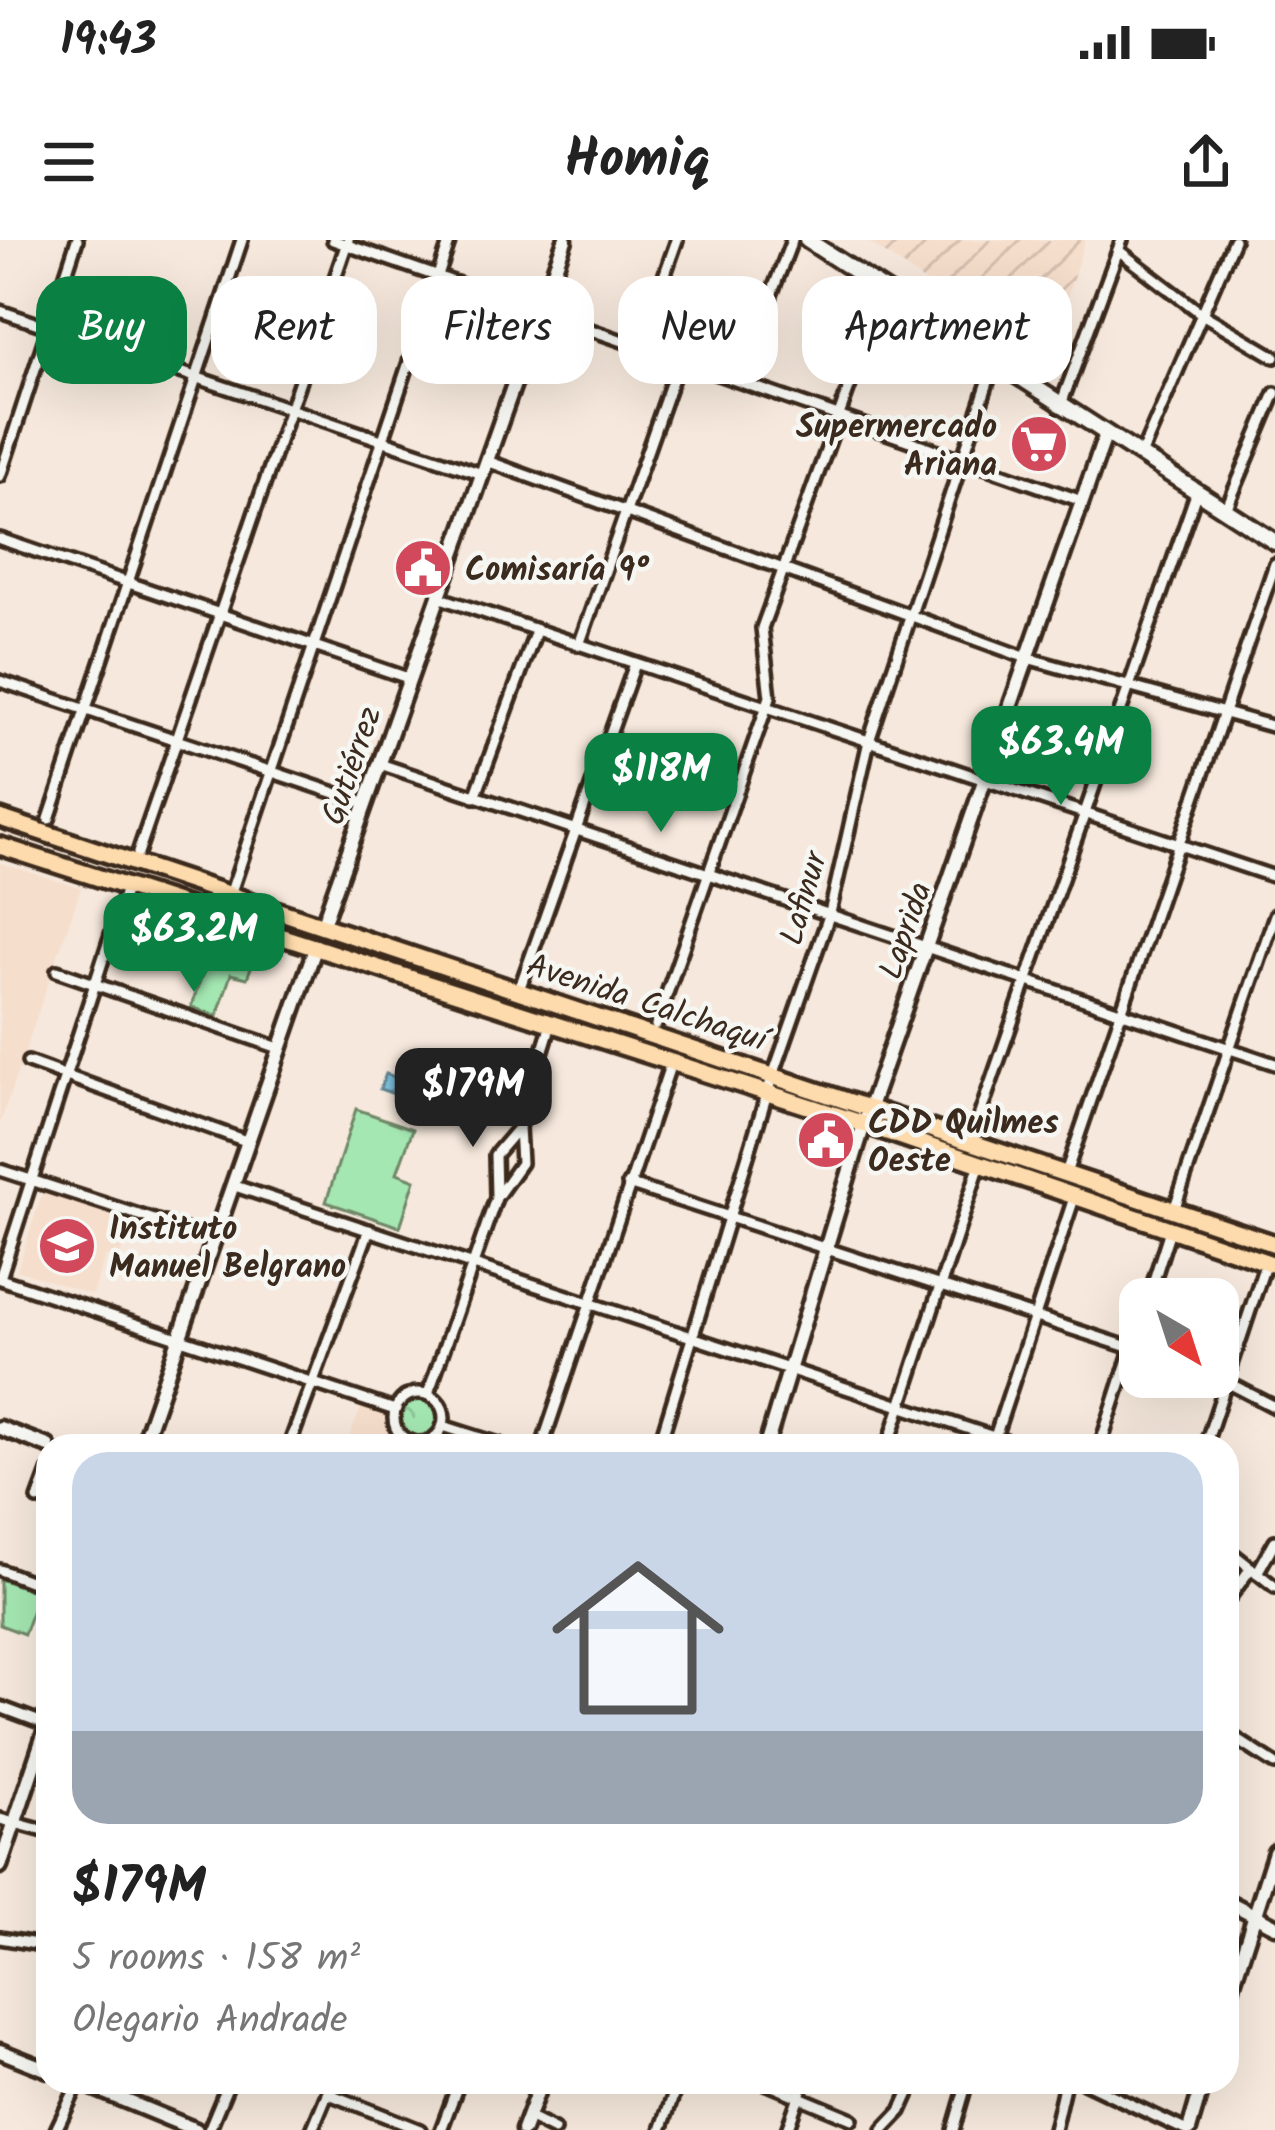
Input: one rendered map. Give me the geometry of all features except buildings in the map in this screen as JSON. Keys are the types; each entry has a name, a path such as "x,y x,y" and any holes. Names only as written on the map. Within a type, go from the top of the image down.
{"main road":[{"path":"807,240 861,276"},
{"path":"1025,384 1275,542"},
{"name":"Avenida Calchaquí","path":"0,818 1272,1243"},
{"name":"Avenida Calchaquí","path":"0,846 864,1124 1270,1264"}],"street":[{"path":"66,276 77,240"},
{"path":"49,819 242,240"},
{"path":"333,240 441,276"},
{"path":"231,892 450,240"},
{"name":"Gutiérrez","path":"552,276 565,240"},
{"path":"664,276 677,240"},
{"path":"778,276 791,240"},
{"path":"1139,459 1234,240"},
{"path":"138,853 347,242"},
{"path":"1060,407 1119,245 1202,314 1275,357"},
{"path":"0,311 36,323"},
{"path":"0,476 36,369"},
{"path":"187,374 383,440 626,511 912,612 1027,658 1275,727"},
{"name":"Gutiérrez","path":"146,1434 513,384"},
{"path":"579,645 671,384"},
{"path":"753,384 1079,500"},
{"path":"656,1024 766,707 771,686 761,634 849,384"},
{"name":"Lafinur","path":"663,1434 766,1094 830,913 869,741 987,384"},
{"path":"1225,512 1275,393"},
{"name":"Laprida","path":"770,1434 864,1124 1105,436"},
{"path":"971,1140 1196,494"},
{"path":"0,539 408,678"},
{"path":"1066,1173 1275,564"},
{"path":"438,597 1275,877"},
{"path":"475,797 536,631"},
{"path":"519,990 634,664"},
{"path":"0,681 365,803"},
{"path":"380,764 1027,977 1275,1064"},
{"path":"126,888 0,1278 395,1410"},
{"path":"1174,1210 1275,915"},
{"path":"58,971 279,1048"},
{"path":"428,1394 496,1198 521,1163 519,1126 551,1024"},
{"path":"28,1062 246,1141"},
{"path":"546,1434 671,1064"},
{"path":"496,1198 495,1155 519,1126"},
{"path":"892,1434 979,1167"},
{"path":"0,1170 213,1238"},
{"path":"628,1184 1119,1343"},
{"path":"232,1185 985,1434"},
{"path":"996,1434 1074,1198"},
{"path":"1272,1243 1275,1224"},
{"path":"294,1434 369,1230"},
{"path":"1155,1278 1170,1230"},
{"path":"1239,1338 1270,1264"},
{"path":"1239,1388 1275,1407"},
{"path":"402,1434 395,1426 395,1410 404,1397 428,1394"},
{"path":"428,1394 444,1410 437,1434"},
{"path":"1104,1434 1119,1395"},
{"path":"1208,1434 1217,1398"},
{"path":"443,1426 468,1434"},
{"path":"0,1428 36,1442"},
{"path":"1239,1587 1275,1541"},
{"path":"1239,1558 1275,1587"},
{"path":"0,1570 36,1584"},
{"path":"0,1707 36,1720"},
{"path":"1239,1740 1275,1764"},
{"path":"0,1866 7,1821 36,1752"},
{"path":"7,1821 36,1829"},
{"path":"1239,1961 1275,1852"},
{"path":"1239,1907 1275,1926"},
{"path":"0,1937 36,1944"},
{"path":"0,2051 36,2065"},
{"path":"56,2130 74,2094"},
{"path":"109,2094 196,2130"},
{"path":"209,2130 224,2094"},
{"path":"312,2130 326,2094"},
{"path":"344,2094 419,2130"},
{"path":"441,2130 454,2094"},
{"path":"537,2094 526,2124 554,2130"},
{"path":"661,2130 674,2094"},
{"path":"792,2094 852,2119"},
{"path":"787,2130 800,2094"},
{"path":"883,2130 901,2111 909,2094"},
{"path":"952,2130 963,2094"},
{"path":"1054,2130 1062,2094"},
{"path":"1110,2094 1187,2130 1199,2094"}],"shaded area":[{"path":"866,240 1085,240 1072,281 1072,276 917,276"},
{"path":"0,863 81,888 0,1123"},
{"name":"Instituto Manuel Belgrano","path":"43,1192 131,1221 118,1261 105,1257 92,1295 17,1270"},
{"path":"362,1406 387,1415 394,1434 350,1434"}],"green space":[{"path":"213,943 255,957 247,978 231,974 217,1016 191,1007"},
{"path":"356,1109 413,1129 397,1173 415,1180 400,1227 326,1202"},
{"path":"411,1399 427,1399 441,1419 434,1434 404,1434 399,1427 399,1411"},
{"path":"0,1579 36,1592 24,1634 0,1625"}],"water":[{"path":"386,1074 418,1085 408,1114 396,1110 400,1096 380,1089"}],"place":[{"name":"Supermercado Ariana","path":"1039,444"},
{"name":"Comisaría 9°","path":"423,568"},
{"name":"CDD Quilmes Oeste","path":"826,1140"},
{"name":"Instituto Manuel Belgrano","path":"67,1246"}]}
